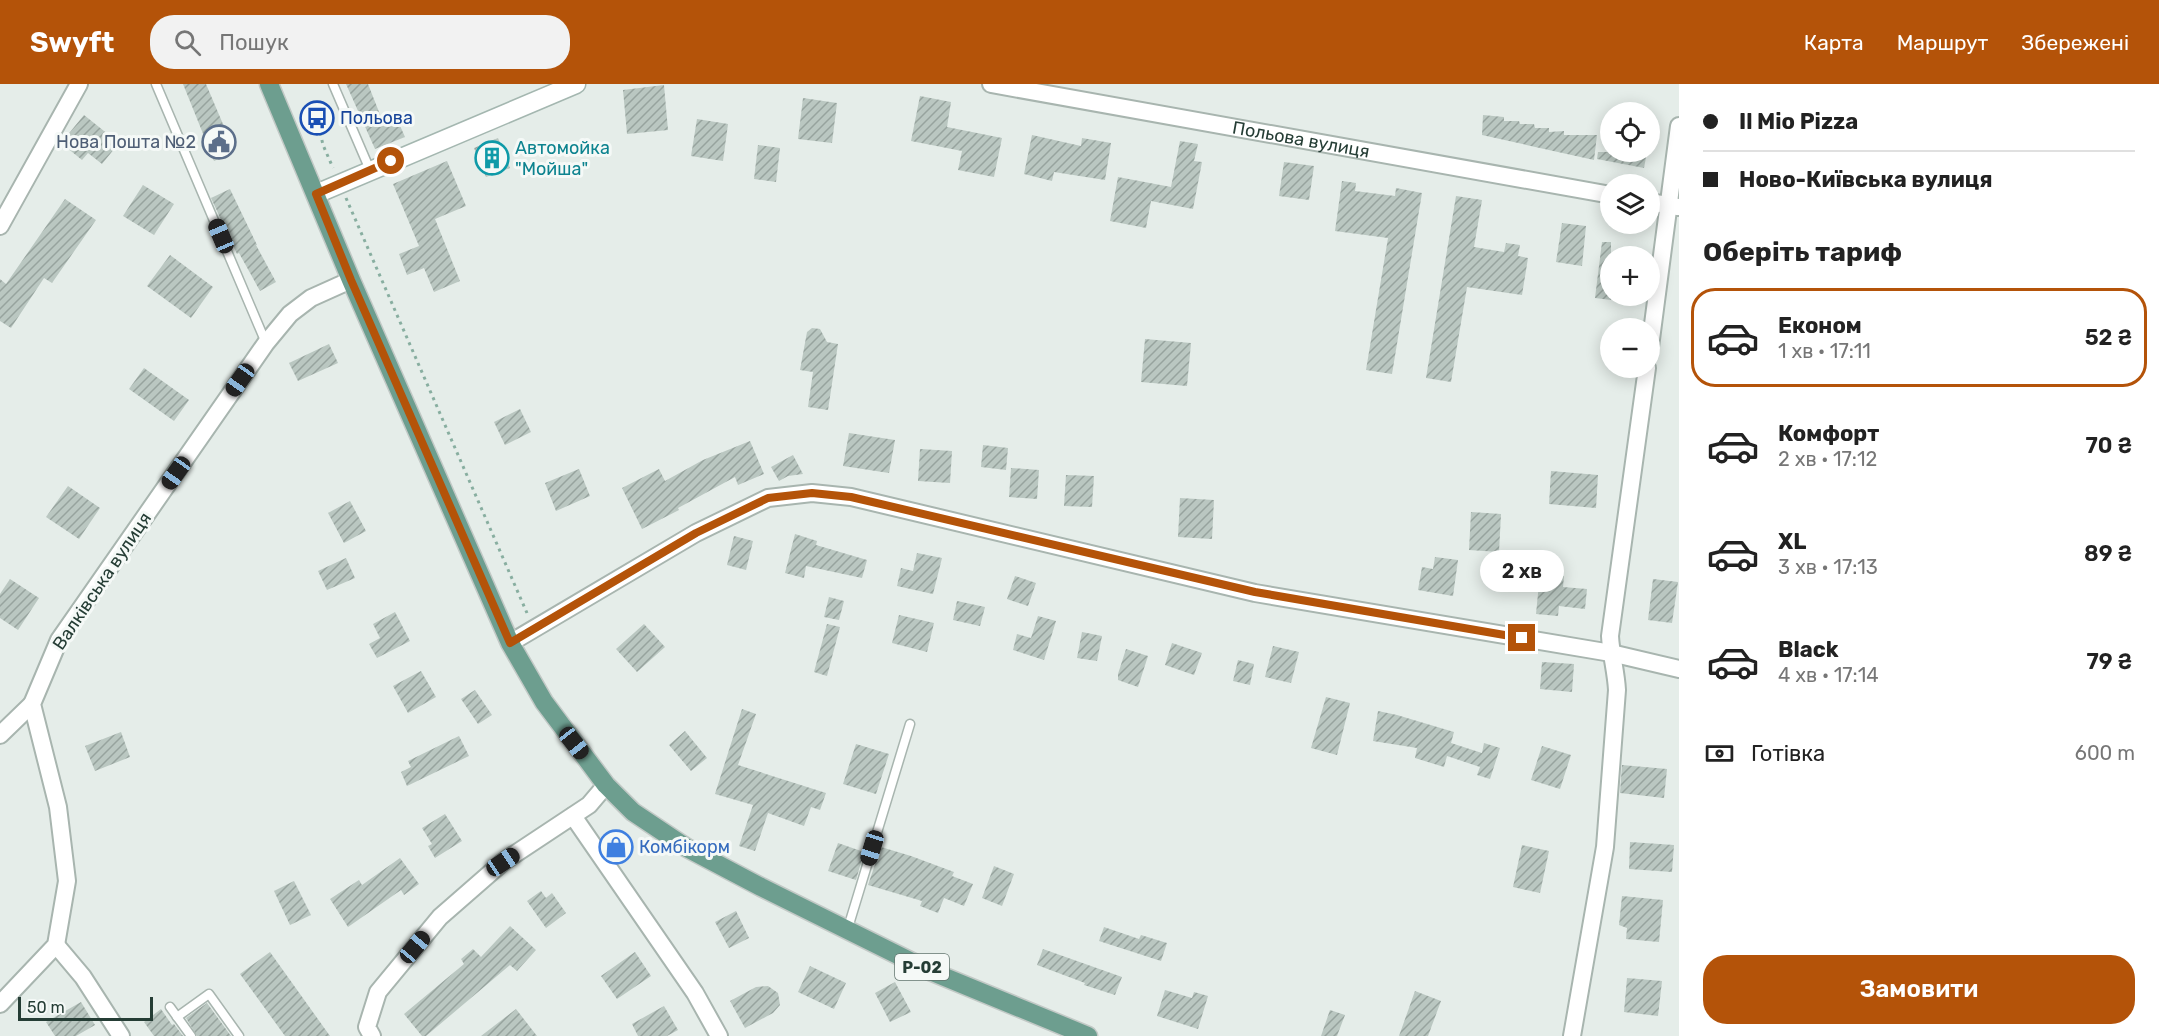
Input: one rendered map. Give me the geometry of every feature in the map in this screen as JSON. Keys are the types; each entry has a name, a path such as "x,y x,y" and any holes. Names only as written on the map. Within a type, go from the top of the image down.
{"main road":[{"name":"Р-02","path":"269,84 351,280 510,643 544,702 606,785 633,812 687,848 930,971 1088,1036"}],"street":[{"path":"0,226 79,84"},
{"path":"316,194 576,84"},
{"name":"Польова вулиця","path":"991,84 1600,193"},
{"path":"1655,318 1674,206 1679,126"},
{"name":"Валківська вулиця","path":"32,704 59,640 266,343 290,314 304,303 351,280"},
{"path":"1572,1036 1605,847 1617,690 1610,636 1646,378"},
{"path":"510,643 696,533 768,498 812,493 851,497 1255,592 1611,653 1679,669"},
{"path":"0,735 32,704 58,807 67,881 56,945 0,1004"},
{"path":"372,1036 367,1027 378,992 440,917 503,862 589,806 606,785"},
{"path":"573,816 695,993 719,1036"},
{"path":"56,945 83,978 121,1036"}],"lane":[{"path":"156,84 266,343"},
{"path":"333,84 370,170"},
{"path":"847,931 910,724"},
{"path":"177,1017 208,994 239,1036"},
{"path":"170,1007 191,1036"}],"path":[{"path":"317,118 323,145 533,628"}],"building":[{"path":"183,84 206,84 231,143 231,154 214,161"},
{"path":"346,84 368,84 381,117 394,112 405,137 375,149"},
{"path":"664,85 668,130 627,134 623,90"},
{"path":"920,96 951,102 947,127 1002,138 994,177 958,170 962,151 911,141"},
{"path":"803,98 837,103 832,143 798,139"},
{"path":"84,115 119,143 102,164 88,153 82,160 61,143"},
{"path":"1483,115 1504,117 1504,121 1519,121 1520,124 1534,124 1535,128 1549,128 1549,132 1564,131 1564,135 1597,135 1594,160 1482,135"},
{"path":"697,119 728,124 723,161 691,156"},
{"path":"1032,135 1081,146 1082,138 1111,143 1105,180 1054,172 1052,181 1024,174"},
{"name":"Автомойка \"Мойша\"","path":"498,138 510,168 486,177 474,148"},
{"path":"1180,141 1198,144 1194,161 1202,162 1193,209 1151,201 1146,228 1110,221 1118,177 1171,187"},
{"path":"758,145 780,148 776,182 754,179"},
{"path":"447,161 466,206 435,219 460,281 434,292 424,268 407,275 399,254 419,246 393,184"},
{"path":"1284,162 1314,166 1309,200 1279,196"},
{"path":"1613,162 1645,162 1644,168"},
{"path":"1342,181 1356,183 1355,191 1395,196 1396,188 1422,193 1392,374 1366,370 1388,238 1335,231"},
{"path":"143,185 174,204 154,235 123,216"},
{"path":"230,189 276,282 260,291 239,253 237,254 211,198"},
{"path":"1456,196 1482,200 1474,247 1504,252 1506,243 1520,245 1518,256 1528,258 1522,295 1467,287 1451,382 1426,378"},
{"path":"65,199 96,220 52,283 44,278 11,328 0,321 0,279 6,284"},
{"path":"1562,223 1586,226 1582,266 1556,262"},
{"path":"1602,242 1611,242 1611,246 1602,246"},
{"path":"170,255 213,287 191,318 147,286"},
{"path":"1600,258 1600,299 1595,298"},
{"path":"812,328 820,329 827,342 838,344 828,410 808,407 813,372 800,370 807,332"},
{"path":"1145,339 1191,343 1187,386 1141,382"},
{"path":"329,344 338,363 298,381 289,363"},
{"path":"144,368 189,400 174,421 129,389"},
{"path":"520,409 531,432 505,445 494,422"},
{"path":"849,433 895,440 889,473 843,466"},
{"path":"750,441 764,474 738,485 735,477 642,529 622,488 659,469 665,481 703,460"},
{"path":"983,445 1008,448 1006,470 981,467"},
{"path":"920,449 952,451 950,483 918,481"},
{"path":"793,455 803,474 788,476 779,481 771,467"},
{"path":"1011,468 1039,470 1037,499 1009,497"},
{"path":"579,469 590,496 556,511 545,483"},
{"path":"1551,471 1598,475 1596,508 1549,504"},
{"path":"1066,475 1094,476 1092,507 1064,506"},
{"path":"68,486 100,508 79,539 46,517"},
{"path":"1180,498 1214,500 1212,539 1178,537"},
{"path":"350,501 366,531 344,543 328,513"},
{"path":"1471,512 1501,514 1499,552 1469,550"},
{"path":"795,534 817,541 816,545 867,560 862,578 806,566 804,578 785,573"},
{"path":"734,536 753,541 746,570 727,565"},
{"path":"917,553 942,558 933,594 897,586 901,568 913,571"},
{"path":"1435,557 1458,560 1453,596 1418,590 1422,567 1433,569"},
{"path":"346,558 355,578 327,590 318,571"},
{"path":"1540,573 1564,576 1563,587 1587,589 1585,609 1559,606 1558,616 1536,614"},
{"path":"1015,576 1036,583 1028,606 1007,599"},
{"path":"10,579 39,598 18,630 0,618 0,594"},
{"path":"1653,579 1678,582 1672,623 1648,620"},
{"path":"829,597 844,601 839,620 824,617"},
{"path":"957,601 985,607 980,626 953,620"},
{"path":"395,612 410,641 377,658 369,644 380,638 373,624"},
{"path":"899,615 934,623 927,652 892,643"},
{"path":"1038,616 1056,621 1044,660 1013,650 1017,634 1031,638"},
{"path":"644,624 665,647 637,672 616,649"},
{"path":"827,624 840,627 827,676 814,672"},
{"path":"1082,632 1102,636 1097,661 1077,658"},
{"path":"1172,643 1202,653 1194,675 1165,665"},
{"path":"1273,646 1299,652 1291,683 1265,677"},
{"path":"1126,649 1148,656 1138,687 1118,680"},
{"path":"1238,660 1254,664 1250,685 1233,681"},
{"path":"1542,662 1574,664 1572,692 1540,689"},
{"path":"421,671 436,697 408,713 393,686"},
{"path":"475,690 492,715 478,724 461,699"},
{"path":"1326,697 1350,703 1337,755 1311,748"},
{"path":"742,709 756,714 738,765 826,793 820,810 811,807 804,826 768,813 755,851 739,846 753,805 715,794"},
{"path":"1378,711 1454,732 1451,743 1482,753 1484,743 1500,748 1490,779 1477,775 1480,767 1447,756 1444,767 1415,758 1417,748 1373,741"},
{"path":"685,731 707,758 691,771 669,745"},
{"path":"121,732 130,757 95,771 85,746"},
{"path":"459,736 469,756 407,786 401,772 411,767 408,761"},
{"path":"856,744 889,754 876,794 843,784"},
{"path":"1542,746 1571,755 1560,789 1531,780"},
{"path":"1622,765 1667,769 1664,798 1620,793"},
{"path":"445,814 462,841 435,858 428,846 432,844 422,828"},
{"path":"1630,842 1674,845 1672,872 1629,869"},
{"path":"838,843 864,852 856,880 828,871"},
{"path":"1522,845 1549,851 1540,893 1513,887"},
{"path":"881,847 954,872 952,876 973,884 964,906 944,898 938,913 920,906 922,901 868,885"},
{"path":"400,858 419,884 404,895 401,890 348,927 330,899 359,880 362,885"},
{"path":"994,866 1014,874 1002,906 982,898"},
{"path":"294,881 311,915 290,925 274,891"},
{"path":"541,891 546,898 552,893 566,913 546,928 527,901"},
{"path":"1622,896 1663,900 1659,942 1626,939 1627,928 1619,925"},
{"path":"736,911 749,938 729,948 715,922"},
{"path":"510,926 536,950 517,971 510,965 426,1036 422,1036 404,1014 464,964 461,959 473,949 481,957"},
{"path":"1104,927 1139,939 1141,935 1167,943 1161,961 1099,941"},
{"path":"1043,949 1122,977 1115,995 1037,965"},
{"path":"270,952 330,1036 285,1036 240,974"},
{"path":"635,952 651,976 617,999 601,976"},
{"path":"810,966 846,983 834,1009 798,992"},
{"path":"1627,978 1662,981 1658,1016 1624,1012"},
{"path":"895,982 911,1012 890,1022 875,993"},
{"path":"768,986 778,993 780,1005 773,1013 745,1028 730,1001 756,987"},
{"path":"1165,990 1192,998 1194,992 1208,996 1198,1029 1157,1016"},
{"path":"1415,991 1441,1001 1428,1036 1399,1036"},
{"path":"81,1002 95,1025 76,1036 55,1036 46,1022"},
{"path":"207,1003 231,1036 197,1036 186,1018"},
{"path":"664,1006 678,1030 667,1036 638,1036 632,1024"},
{"path":"161,1009 183,1036 154,1036 144,1022"},
{"path":"516,1009 537,1036 481,1036"},
{"path":"1330,1010 1345,1015 1337,1036 1321,1036"}],"place":[{"name":"Польова","path":"317,118"},
{"name":"Нова Пошта №2","path":"219,142"},
{"name":"Автомойка \"Мойша\"","path":"492,158"},
{"name":"Комбікорм","path":"616,847"}],"route":[{"path":"391,161 316,194 351,280 510,643 696,533 768,498 812,493 851,497 1255,592 1522,638"}]}
